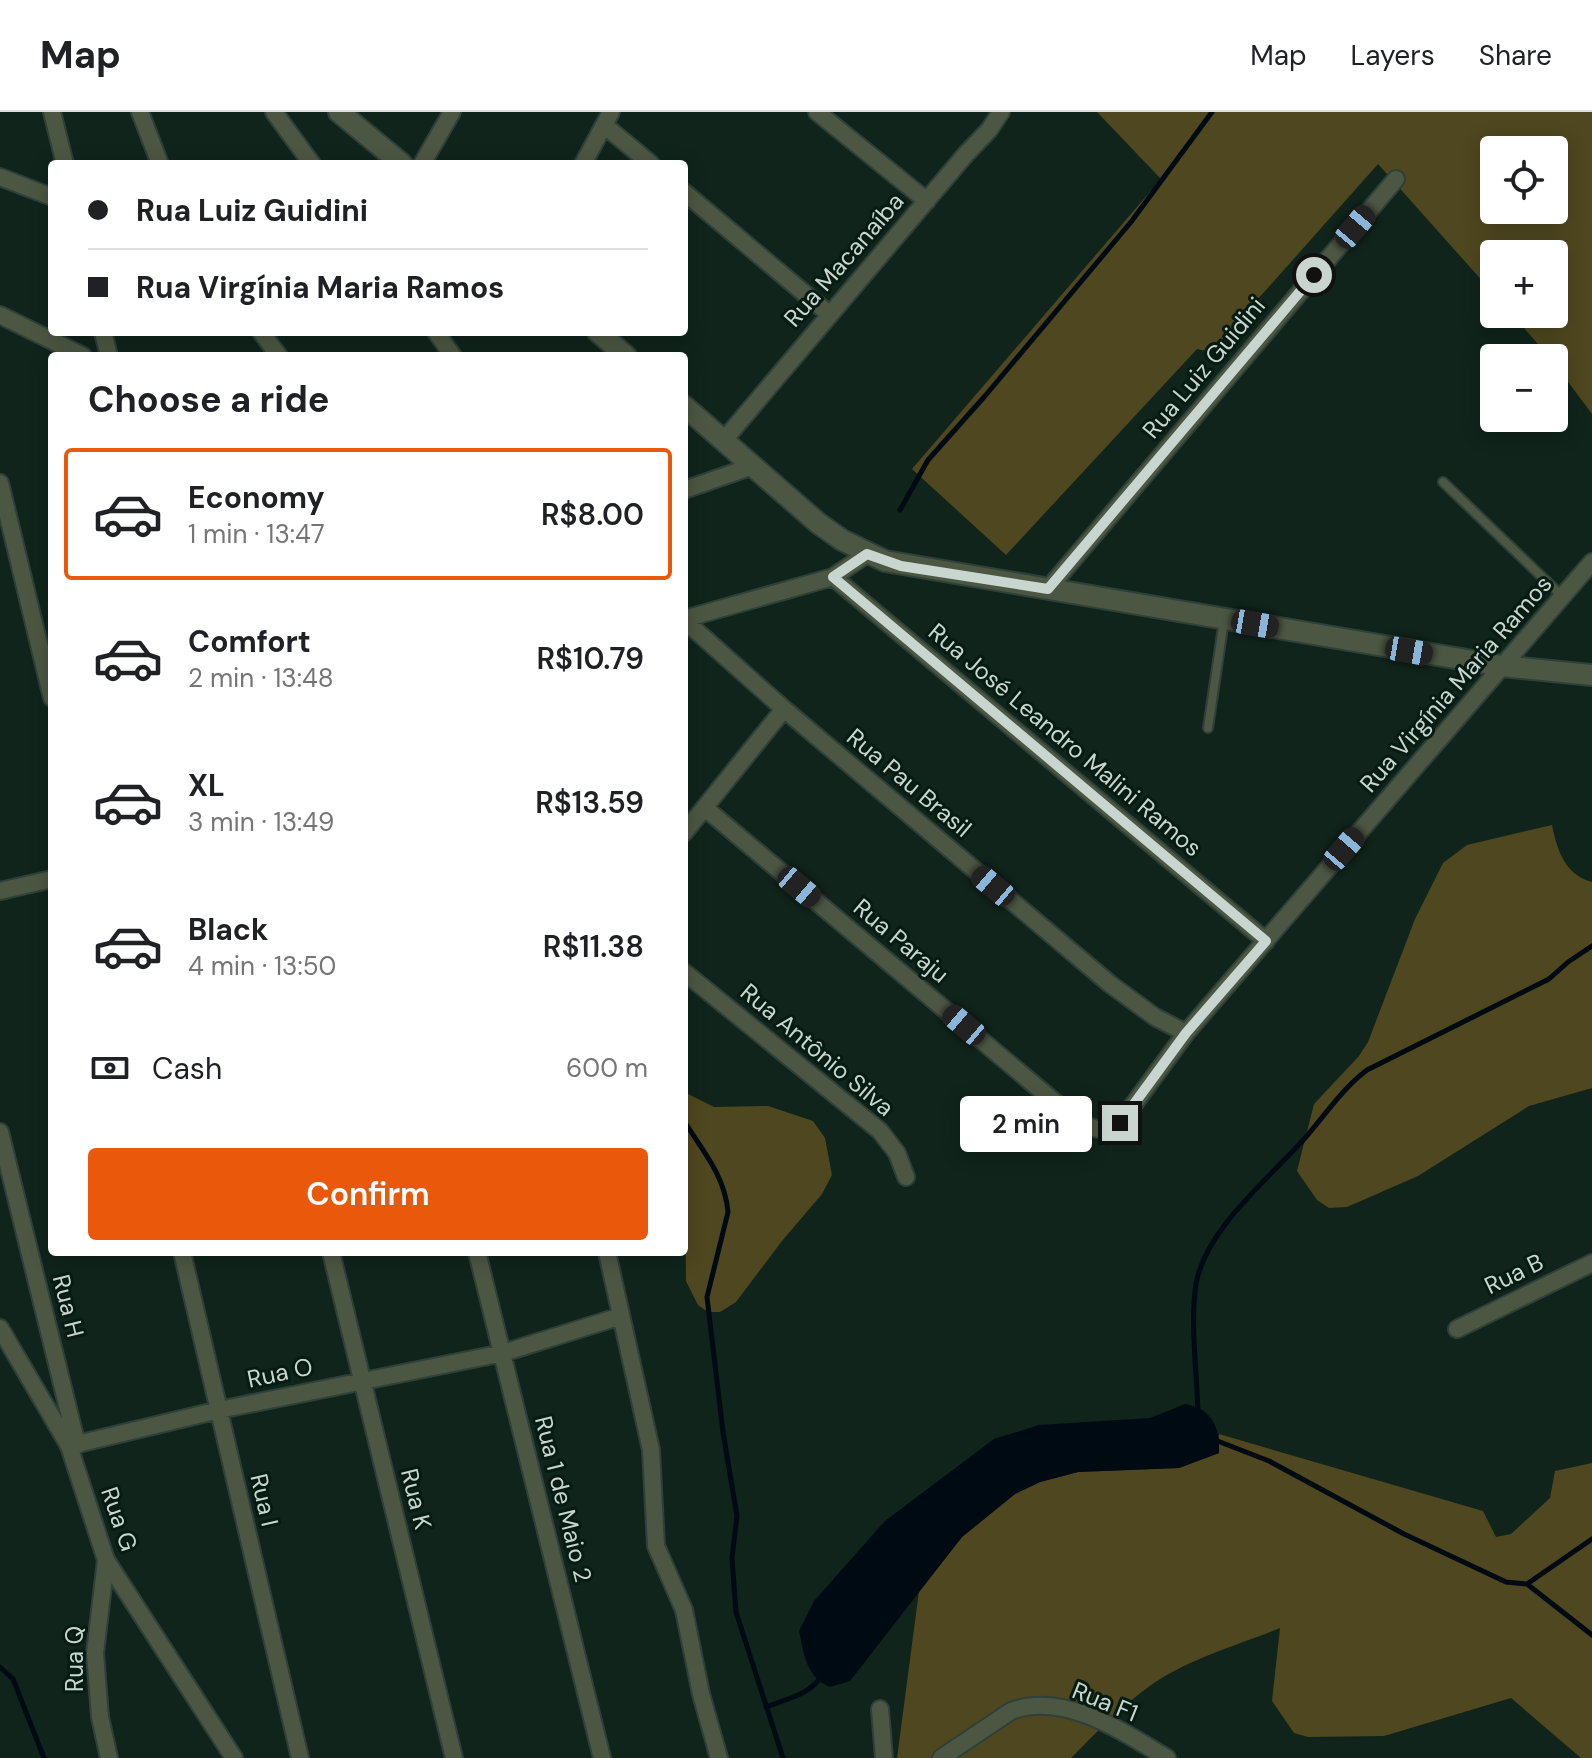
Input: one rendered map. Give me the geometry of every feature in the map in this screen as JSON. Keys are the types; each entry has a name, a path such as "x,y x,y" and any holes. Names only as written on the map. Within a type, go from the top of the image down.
{"street":[{"path":"52,112 64,160"},
{"path":"140,112 158,160"},
{"path":"274,112 309,160"},
{"path":"339,112 397,160"},
{"path":"424,160 452,112"},
{"path":"817,112 927,201"},
{"name":"Rua Macanaíba","path":"724,440 989,130 1001,112"},
{"path":"585,160 608,118 647,160"},
{"path":"0,177 48,195"},
{"name":"Rua Luiz Guidini","path":"1048,589 1396,179"},
{"path":"688,195 829,314"},
{"path":"0,315 75,352"},
{"path":"603,336 621,352"},
{"path":"688,409 818,523 867,554 901,566 1502,666 1592,675"},
{"path":"688,489 753,466"},
{"path":"0,483 48,681"},
{"path":"688,618 833,577 867,554"},
{"name":"Rua Virgínia Maria Ramos","path":"1109,1130 1120,1123 1186,1033 1592,562"},
{"name":"Rua José Leandro Malini Ramos","path":"833,577 1266,941"},
{"name":"Rua Pau Brasil","path":"688,623 784,709 1110,984 1155,1017 1186,1033"},
{"path":"688,828 784,709"},
{"name":"Rua Paraju","path":"705,808 1081,1124 1098,1131 1109,1130"},
{"path":"0,891 48,880"},
{"name":"Rua Antônio Silva","path":"688,975 880,1131 897,1153 906,1177"},
{"name":"Rua H","path":"0,1132 73,1445"},
{"name":"Rua I","path":"183,1256 300,1758"},
{"name":"Rua K","path":"332,1256 454,1758"},
{"name":"Rua 1 de Maio 2","path":"478,1256 602,1758"},
{"path":"608,1256 653,1468 656,1546 684,1610 701,1694 719,1758"},
{"name":"Rua B","path":"1457,1329 1592,1263"},
{"name":"Rua O","path":"73,1445 219,1410 503,1353 621,1316"},
{"name":"Rua G","path":"0,1328 73,1445 106,1560 234,1758"},
{"name":"Rua Q","path":"106,1560 95,1653 100,1717 109,1758"},
{"name":"Rua F1","path":"941,1758 1011,1711 1023,1706 1041,1705 1062,1708 1093,1719 1167,1758"},
{"path":"880,1709 884,1758"}],"lane":[{"path":"1443,482 1563,597"},
{"path":"1208,728 1225,619"}],"shaded area":[{"path":"1097,112 1592,112 1592,414 1568,382 1568,344 1538,344 1524,328 1568,328 1568,240 1480,240 1480,278 1378,164 1211,352 1197,349 1006,555 912,469 1161,179"},
{"path":"1552,825 1564,860 1575,874 1592,882 1592,1088 1529,1106 1418,1176 1347,1207 1329,1208 1317,1200 1297,1171 1314,1104 1359,1056 1368,1042 1415,919 1443,863 1467,845"},
{"path":"688,1094 714,1107 768,1106 813,1121 825,1138 832,1175 822,1194 736,1302 720,1312 708,1312 698,1305 686,1281"},
{"path":"1185,1404 1202,1410 1213,1421 1219,1453 1179,1468 1078,1472 1040,1482 1015,1494 962,1537 850,1681 830,1687 811,1671 799,1631 814,1601 885,1521 994,1439 1039,1425 1150,1418"},
{"path":"1219,1434 1483,1511 1496,1537 1511,1534 1550,1498 1555,1471 1592,1463 1592,1758 1581,1758 1511,1698 1384,1736 1308,1737 1294,1733 1272,1701 1280,1628 1168,1674 1121,1709 1071,1758 897,1758 919,1591 962,1537 1015,1494 1040,1482 1078,1472 1179,1468 1219,1453"}],"waterway":[{"path":"900,510 928,460 1131,222 1212,112"},
{"path":"1198,1413 1194,1331 1196,1284 1212,1243 1241,1205 1305,1138 1342,1093 1367,1070 1549,979 1592,946"},
{"path":"688,1127 723,1187 728,1212 707,1297 723,1432 737,1516 732,1558 736,1612 783,1758"},
{"path":"1215,1440 1269,1461 1404,1534 1506,1582 1527,1584 1592,1539"},
{"path":"1527,1584 1592,1635"},
{"path":"0,1667 13,1679 44,1758"},
{"path":"766,1707 805,1691 822,1675"}],"route":[{"path":"1120,1123 1186,1033 1266,941 833,577 867,554 901,566 1048,589 1314,275"}]}
